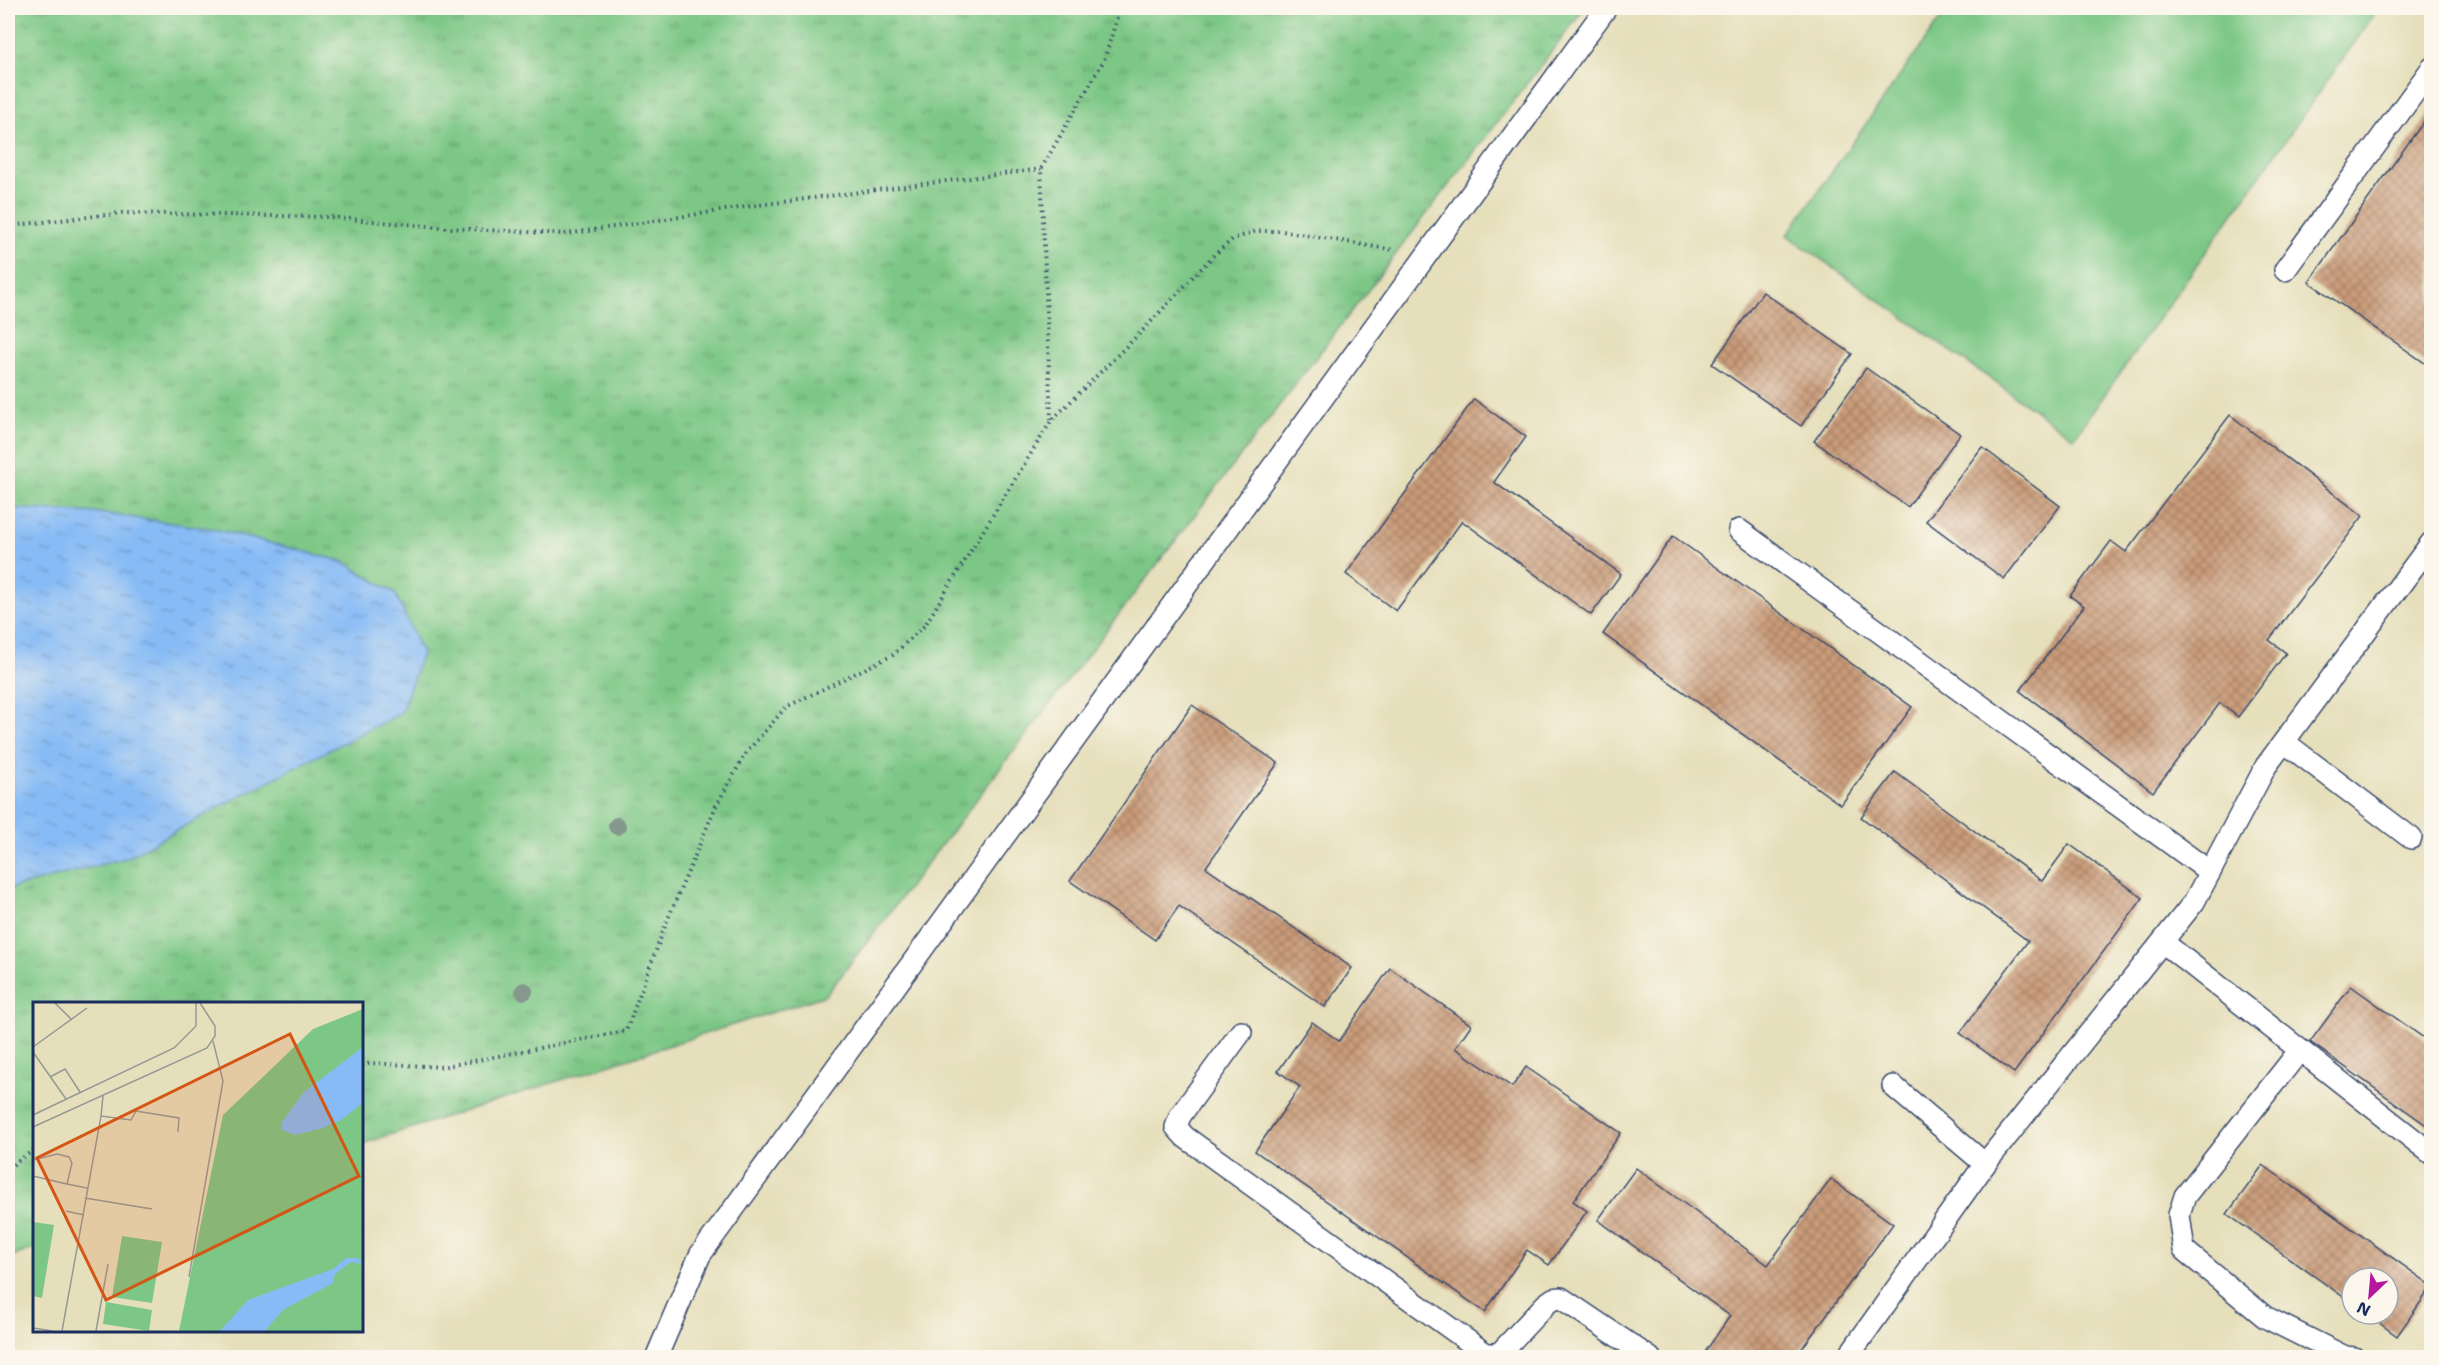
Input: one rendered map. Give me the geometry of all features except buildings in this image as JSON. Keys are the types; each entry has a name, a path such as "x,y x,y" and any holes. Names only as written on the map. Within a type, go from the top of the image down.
{"lane":[{"path":"656,1358 700,1255 1606,8"},
{"path":"2285,270 2432,68"},
{"path":"1739,530 2210,872"},
{"path":"1847,1358 1985,1164 2164,943 2194,902 2266,766 2432,542"},
{"path":"2284,742 2410,838"},
{"path":"2164,943 2432,1154"},
{"path":"1241,1032 1180,1116 1176,1127 1185,1137 1486,1354 1499,1354 1546,1304 1553,1299 1561,1298 1650,1358"},
{"path":"2300,1050 2185,1196 2179,1215 2184,1250 2265,1317 2345,1357 2354,1358"},
{"path":"1893,1086 1985,1164"}],"path":[{"path":"1051,421 1041,169 1104,60 1120,8"},
{"path":"8,226 122,213 329,217 449,228 567,234 758,205 1041,169"},
{"path":"363,1066 371,1063 442,1066 626,1031 668,921 716,806 746,753 786,707 893,655 925,625 1051,421 1143,330 1214,255 1233,239 1257,231 1282,231 1428,256"},
{"path":"8,1167 33,1151"}],"green space":[{"path":"8,8 1585,8 826,995 363,1144 363,1002 33,1002 33,1249 8,1258"},
{"path":"1948,8 2379,8 2074,438 1787,235"}],"water":[{"path":"8,508 99,513 214,529 342,561 395,593 422,653 401,713 234,799 126,858 8,889"}]}
